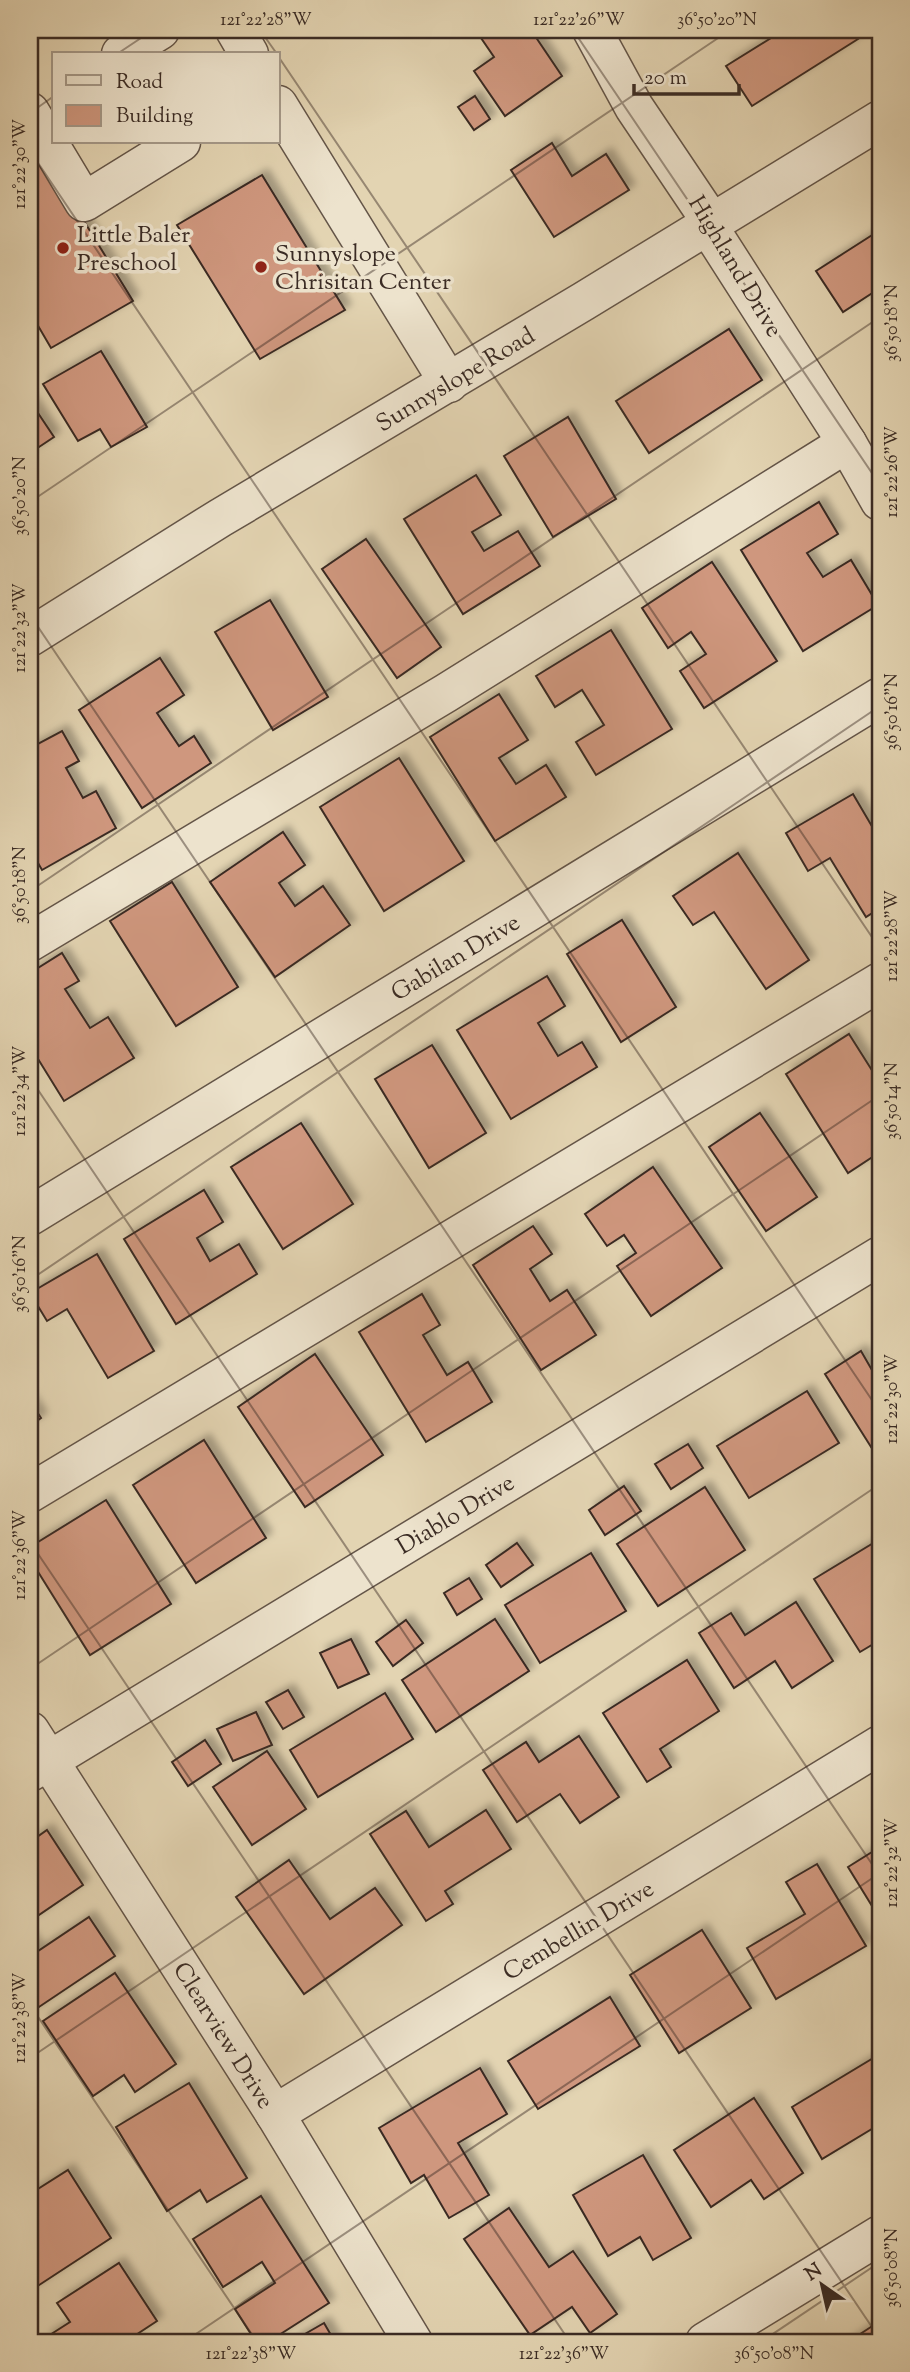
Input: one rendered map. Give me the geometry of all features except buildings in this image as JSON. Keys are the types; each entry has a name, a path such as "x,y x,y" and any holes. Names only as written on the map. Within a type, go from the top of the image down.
{"street":[{"path":"124,52 160,30"},
{"path":"235,30 248,52"},
{"name":"Highland Drive","path":"592,30 634,107 712,223 708,226 847,443 880,501"},
{"path":"52,96 30,111 84,202 178,144"},
{"path":"280,108 449,383"},
{"name":"Sunnyslope Road","path":"30,637 220,518 449,383 880,120"},
{"path":"30,942 446,693 847,443"},
{"name":"Gabilan Drive","path":"30,1216 880,697"},
{"path":"30,1493 880,982"},
{"name":"Diablo Drive","path":"36,1755 880,1256"},
{"name":"Cembellin Drive","path":"275,2114 880,1745"},
{"name":"Clearview Drive","path":"36,1755 275,2114 413,2342"},
{"path":"705,2342 880,2235"}],"place":[{"name":"Little Baler Preschool","path":"63,248"},
{"name":"Sunnyslope Chrisitan Center","path":"261,267"}]}
